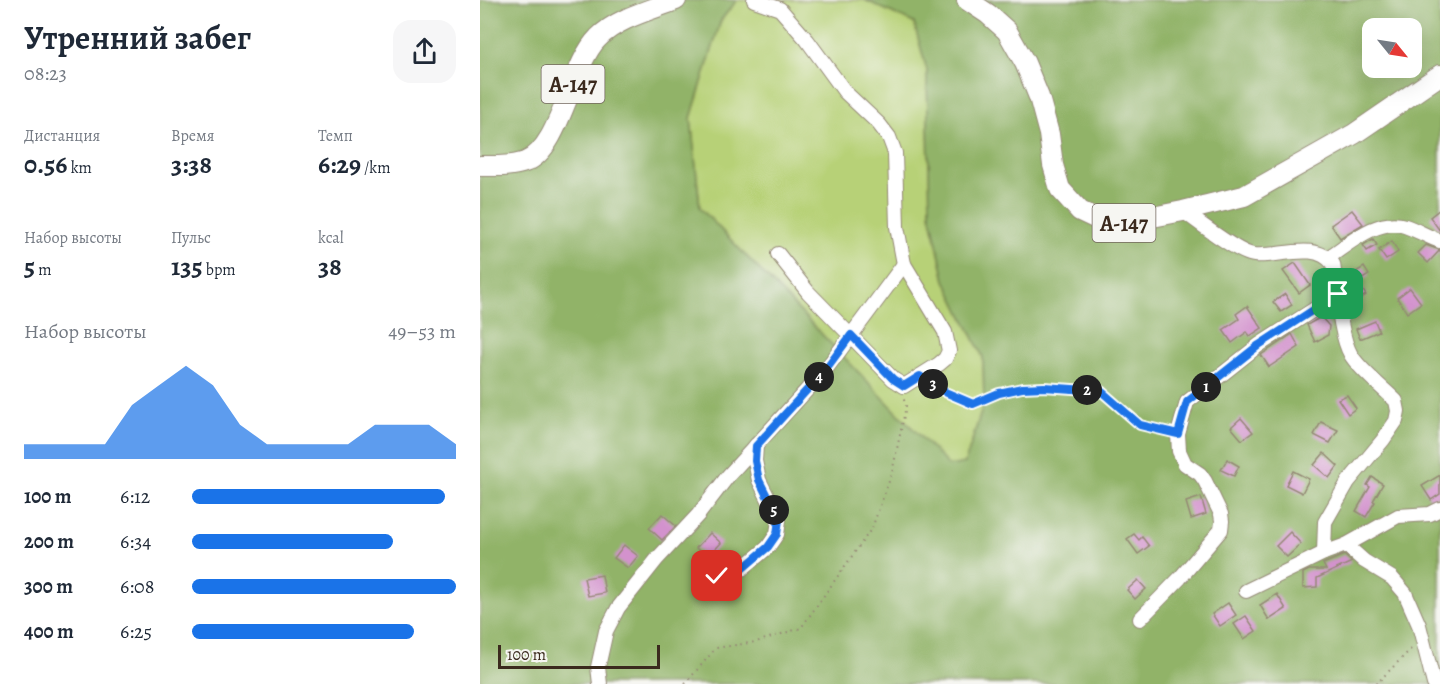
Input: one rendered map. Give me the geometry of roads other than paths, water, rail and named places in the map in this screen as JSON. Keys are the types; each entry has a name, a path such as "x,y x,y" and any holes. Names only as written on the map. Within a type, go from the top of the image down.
{"highway":[{"name":"А-147","path":"480,166 502,166 526,162 541,152 552,134 579,67 597,38 625,21 676,0"},
{"name":"А-147","path":"967,0 1007,31 1025,63 1039,97 1060,189 1080,211 1099,220 1122,223 1244,196 1354,134 1440,75"}],"street":[{"path":"754,0 780,9 807,40 845,92 879,124 889,137 896,153 897,227 904,264 930,306 949,343 950,351 945,359 904,386 893,379 808,292 778,254"},
{"path":"1183,211 1217,236 1252,255 1310,252 1329,257 1333,264 1347,348 1352,357 1396,401 1398,411 1396,422 1348,482 1325,522 1324,553"},
{"path":"1329,257 1385,224 1405,226 1440,241"},
{"path":"600,684 598,667 606,631 618,608 657,559 698,516 728,476 826,369 904,264"},
{"path":"1140,619 1180,578 1221,530 1222,521 1205,481 1200,474 1185,464 1179,451 1178,434 1187,402 1259,345 1338,294"},
{"path":"717,576 742,569 768,547 777,534 779,520 759,480 755,461 756,446"},
{"path":"1246,591 1324,553 1346,545 1398,516 1430,514 1440,510"},
{"path":"1346,545 1364,561 1392,578 1405,593 1419,625 1434,684"}]}
